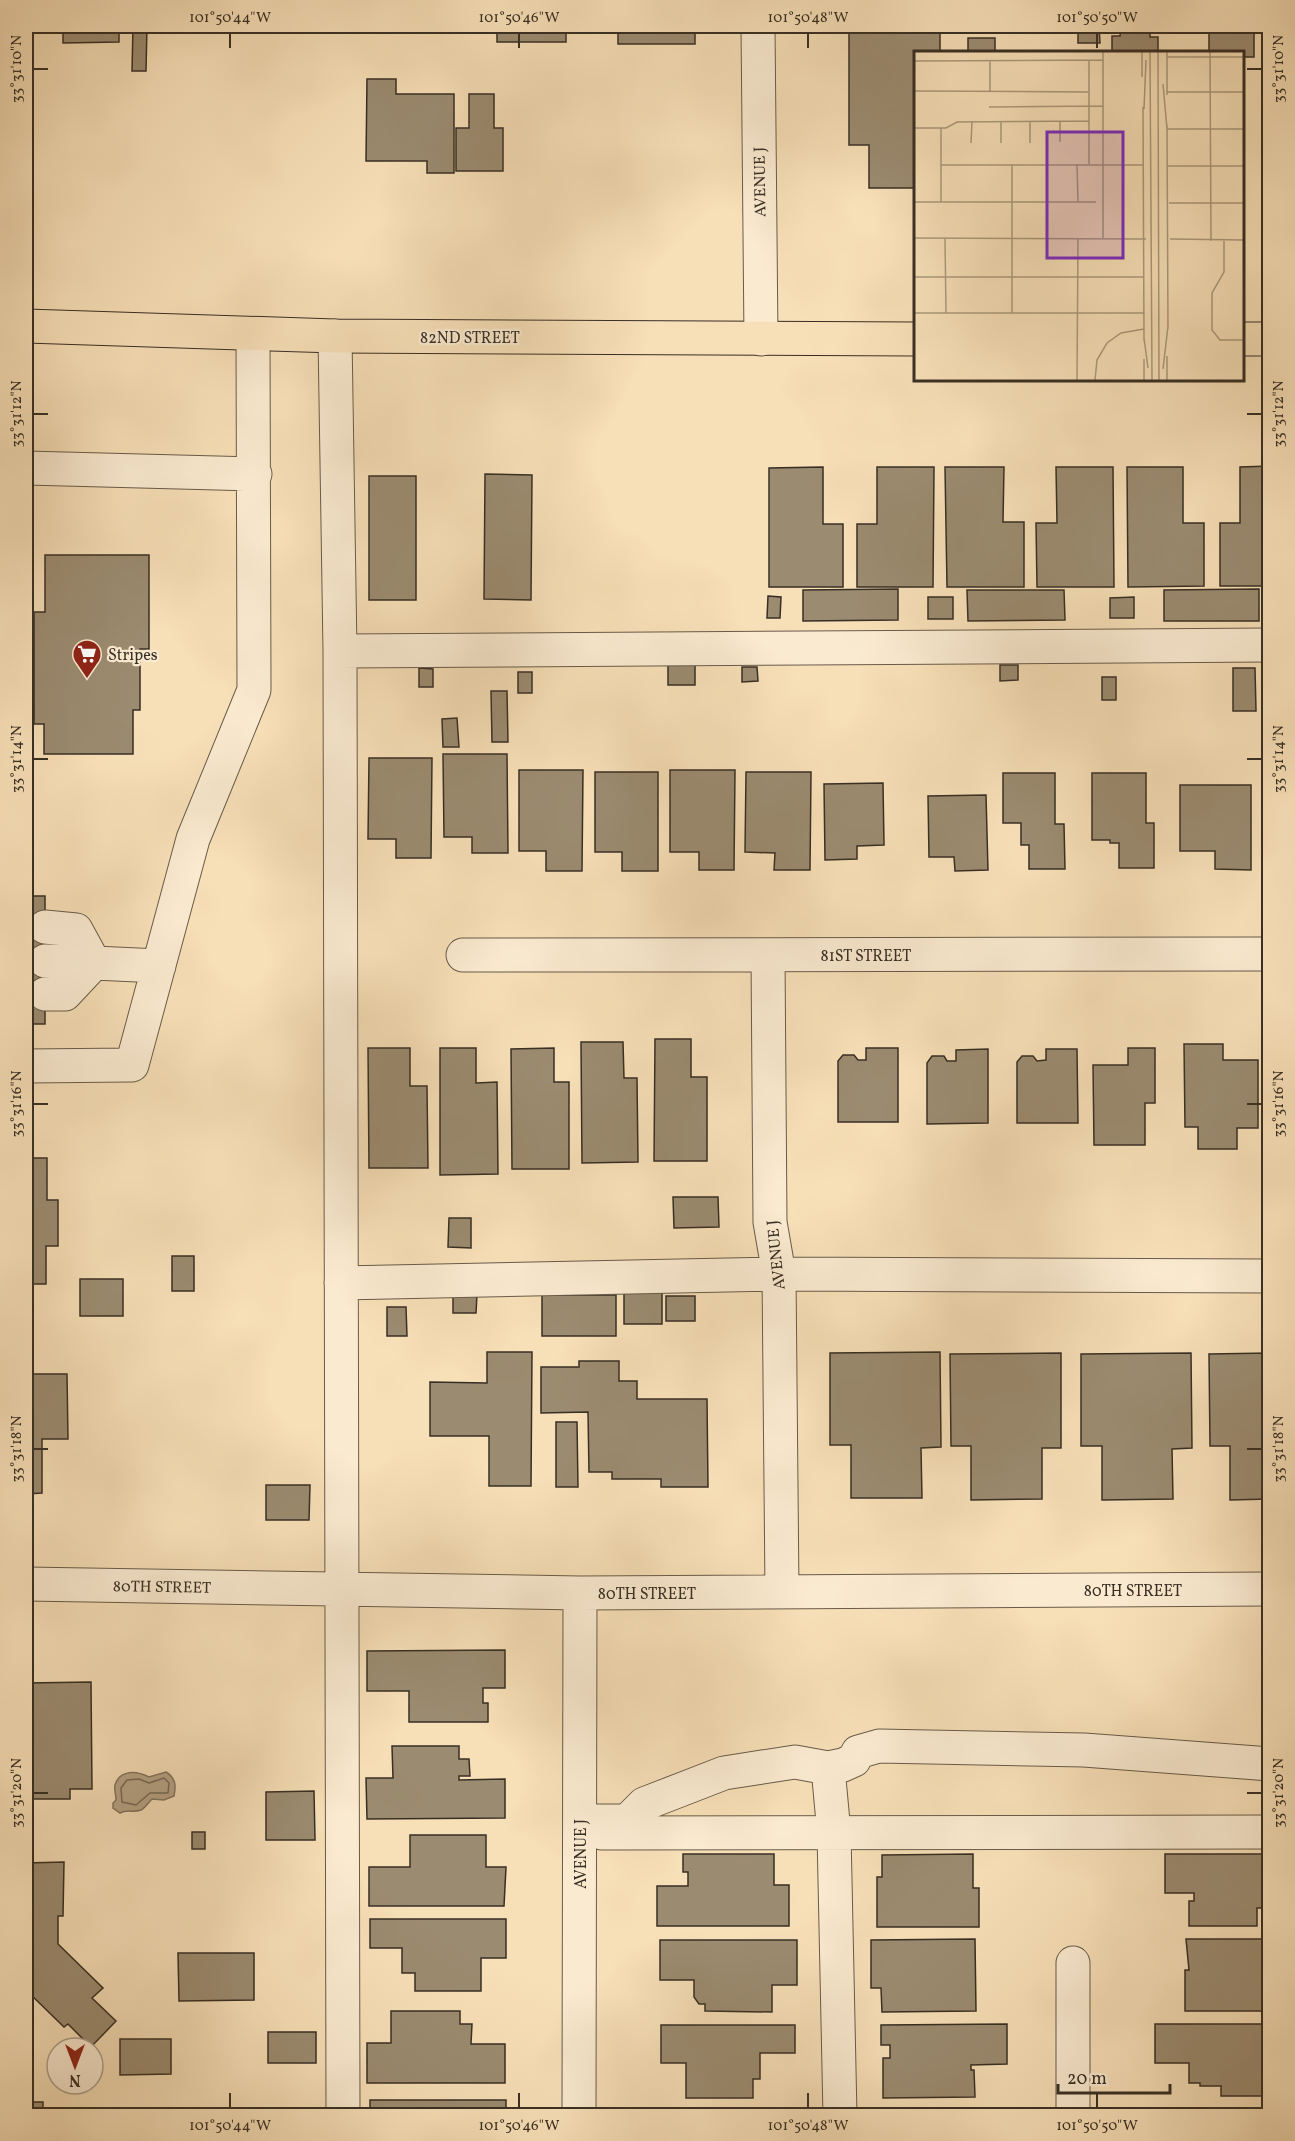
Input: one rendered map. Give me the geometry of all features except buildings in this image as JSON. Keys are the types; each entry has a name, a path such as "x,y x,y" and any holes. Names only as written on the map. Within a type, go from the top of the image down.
{"main road":[{"name":"82ND STREET","path":"26,326 335,336 914,339"},
{"path":"1244,339 1269,339"}],"street":[{"name":"AVENUE J","path":"758,26 761,339"},
{"path":"26,1066 132,1065 193,839 254,690 253,334"},
{"path":"335,336 340,651 340,1588 343,2115"},
{"path":"26,468 255,474"},
{"path":"340,651 1269,645"},
{"path":"45,927 76,930 94,963"},
{"name":"81ST STREET","path":"463,955 1269,954"},
{"name":"AVENUE J","path":"768,955 770,1222 779,1274 782,1592"},
{"path":"45,962 159,966"},
{"path":"45,994 65,994 94,963"},
{"path":"340,1283 779,1274 1269,1276"},
{"name":"80TH STREET","path":"26,1584 580,1593 1269,1589"},
{"name":"AVENUE J","path":"579,2115 580,1593"},
{"path":"580,1827 627,1821 644,1804 724,1773 795,1762 828,1768 843,1765 854,1760 858,1752 879,1746 1084,1750 1269,1764"},
{"path":"828,1768 834,1833 840,2115"},
{"path":"580,1827 834,1833 1269,1832"},
{"path":"1073,1963 1073,2115"}],"water":[{"path":"166,1772 174,1782 174,1796 164,1800 152,1799 138,1811 120,1813 113,1808 116,1800 115,1785 121,1776 139,1773 149,1777"}],"place":[{"name":"Stripes","path":"87,680"}]}
